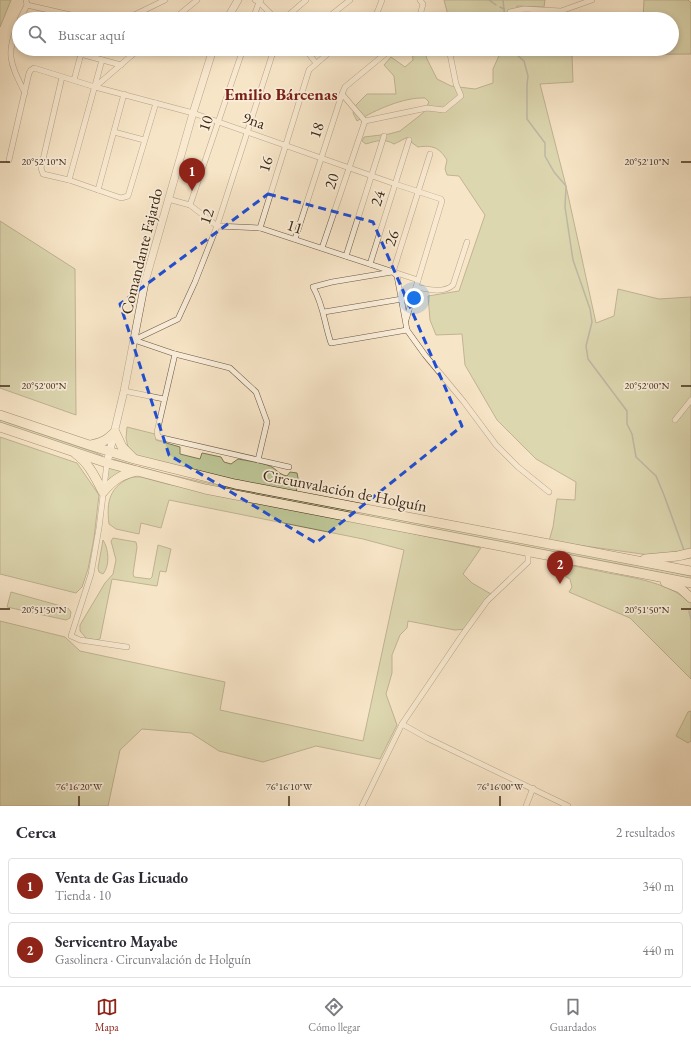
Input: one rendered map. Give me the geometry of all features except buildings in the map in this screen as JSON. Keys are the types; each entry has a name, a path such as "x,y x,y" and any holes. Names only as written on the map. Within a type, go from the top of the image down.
{"highway":[{"name":"Circunvalación de Holguín","path":"0,415 109,452 235,484 691,571"},
{"name":"Circunvalación de Holguín","path":"0,427 107,463 205,489 528,552 636,571 691,583"},
{"path":"89,445 100,444 107,440 115,432 122,447 134,459"},
{"path":"70,450 80,457 90,469 103,492 111,482 119,477 138,471"},
{"path":"634,560 678,556 691,553"},
{"path":"636,571 680,588 691,598"}],"street":[{"path":"140,12 165,0"},
{"path":"182,12 197,0"},
{"path":"231,12 238,0"},
{"path":"292,12 306,0"},
{"path":"335,12 350,0"},
{"path":"377,12 382,0"},
{"path":"420,0 423,4 421,12"},
{"path":"510,12 524,9 561,11 592,0"},
{"path":"255,12 259,1 269,12"},
{"path":"22,12 26,2 62,12"},
{"path":"9,160 25,93 14,72 10,52 12,41"},
{"path":"74,80 80,56"},
{"path":"88,56 121,65"},
{"path":"95,87 131,56"},
{"name":"Comandante Fajardo","path":"107,463 124,391 145,282 193,112 211,56"},
{"name":"10","path":"190,205 241,56"},
{"name":"12","path":"134,340 178,319 195,282 216,226 272,56"},
{"path":"310,56 316,63"},
{"name":"16","path":"260,228 309,70 324,56"},
{"name":"18","path":"295,239 345,87 383,56"},
{"path":"342,94 365,121 427,108 444,110 461,96 456,84 450,56"},
{"path":"69,180 102,60"},
{"name":"9na","path":"25,93 31,70 34,68 95,87 193,112 442,200 418,280"},
{"path":"62,77 41,168 43,174 69,180 121,198 128,196 156,103"},
{"path":"98,190 124,94"},
{"name":"20","path":"322,248 365,121"},
{"path":"114,132 144,140"},
{"path":"346,256 384,136"},
{"name":"24","path":"370,264 409,140"},
{"name":"26","path":"393,272 420,192 430,154"},
{"path":"168,199 190,205 216,226"},
{"name":"11","path":"216,226 260,228 418,280"},
{"path":"416,287 434,290 449,288 453,285 467,242"},
{"path":"407,330 331,343 321,300 313,287 332,282 393,272 397,276 407,330 496,445 518,467 549,492"},
{"path":"406,320 418,280"},
{"path":"324,312 402,299"},
{"path":"134,340 175,354 230,368 256,392 267,422 258,460"},
{"path":"175,354 157,432 158,437 289,467"},
{"path":"124,391 164,399"},
{"path":"675,420 691,400"},
{"path":"107,463 99,528 91,574 71,636 80,640 127,648"},
{"path":"362,806 402,724 486,601 528,562 528,552"},
{"path":"402,724 427,738 568,806"},
{"path":"526,806 533,788"}],"highlighted area":[{"path":"268,194 373,222 462,426 316,543 169,455 120,304"}],"green space":[{"path":"0,0 11,0 0,27"},
{"path":"444,0 545,0 544,7 517,6 517,12 447,12"},
{"path":"644,0 688,0 691,3 691,54 679,54 679,12 643,12"},
{"path":"413,56 426,56 437,79 451,86 475,89 493,83 493,69 499,56 572,56 573,82 540,84 566,186 596,323 614,316 618,289 659,299 691,297 691,548 670,553 649,555 549,541 553,527 557,499 575,500 576,482 536,459 497,420 465,365 462,334 436,335 430,320 428,296 459,291 485,215 459,176 447,175 445,169 447,160 441,152 435,148 427,146 418,147 411,142 410,138 406,138 394,144 390,142 377,141 366,144 362,141 364,137 400,131 423,113 429,102 425,98 417,98 390,105 357,121 353,113 356,105 367,94 396,94 394,76 384,65 391,57 405,67 413,60"},
{"path":"0,221 75,269 76,415 0,388"},
{"path":"0,420 103,456 100,458 0,423"},
{"path":"127,427 155,434 156,440 180,447 180,454 200,459 202,453 221,457 224,462 231,464 238,459 257,462 270,466 281,474 287,476 290,472 297,473 298,478 296,494 171,467 135,455 128,447 126,438"},
{"path":"0,437 77,463 99,495 94,538 88,569 82,587 76,593 0,574"},
{"path":"113,459 163,473 214,484 598,557 691,576 691,579 240,492 174,478 113,461"},
{"path":"108,466 124,470 106,482"},
{"path":"132,477 141,477 167,484 481,548 463,574 472,583 491,594 466,629 455,630 408,621 407,628 400,635 392,655 392,673 386,694 397,725 380,759 316,746 263,762 219,751 191,733 142,729 120,750 108,806 0,806 0,621 65,637 80,651 225,682 220,710 363,741 404,550 363,539 169,500 161,528 141,523 139,534 116,529 109,524 109,501 114,490"},
{"path":"113,538 136,542 137,547 133,574 134,577 150,579 152,577 158,545 171,549 166,572 160,571 157,586 112,579 100,639 96,640 86,638 80,631 80,625 105,583 113,574 116,560 111,541"},
{"path":"103,540 107,548 108,562 103,574 99,572 98,568"},
{"path":"551,562 652,582 673,591 691,603 691,679 630,618 569,592 572,587 570,579 548,567"},
{"path":"11,592 68,608 71,612 70,618 66,620 7,607"},
{"path":"691,711 691,741 688,743 676,736 688,712"}],"waterway":[{"path":"489,0 496,5"},
{"path":"503,0 504,12"},
{"path":"500,7 504,9"},
{"path":"518,56 524,61 528,76 527,119 545,143 545,156 554,172 566,186 565,207 573,260 590,309 592,322 586,346 588,359 627,411 627,424 632,434 636,457 656,476 684,550"},
{"path":"689,611 691,619"}],"place":[{"name":"Venta de Gas Licuado","path":"192,191"},
{"name":"Servicentro Mayabe","path":"560,584"}],"district":[{"name":"Emilio Bárcenas","path":"281,94"}]}
